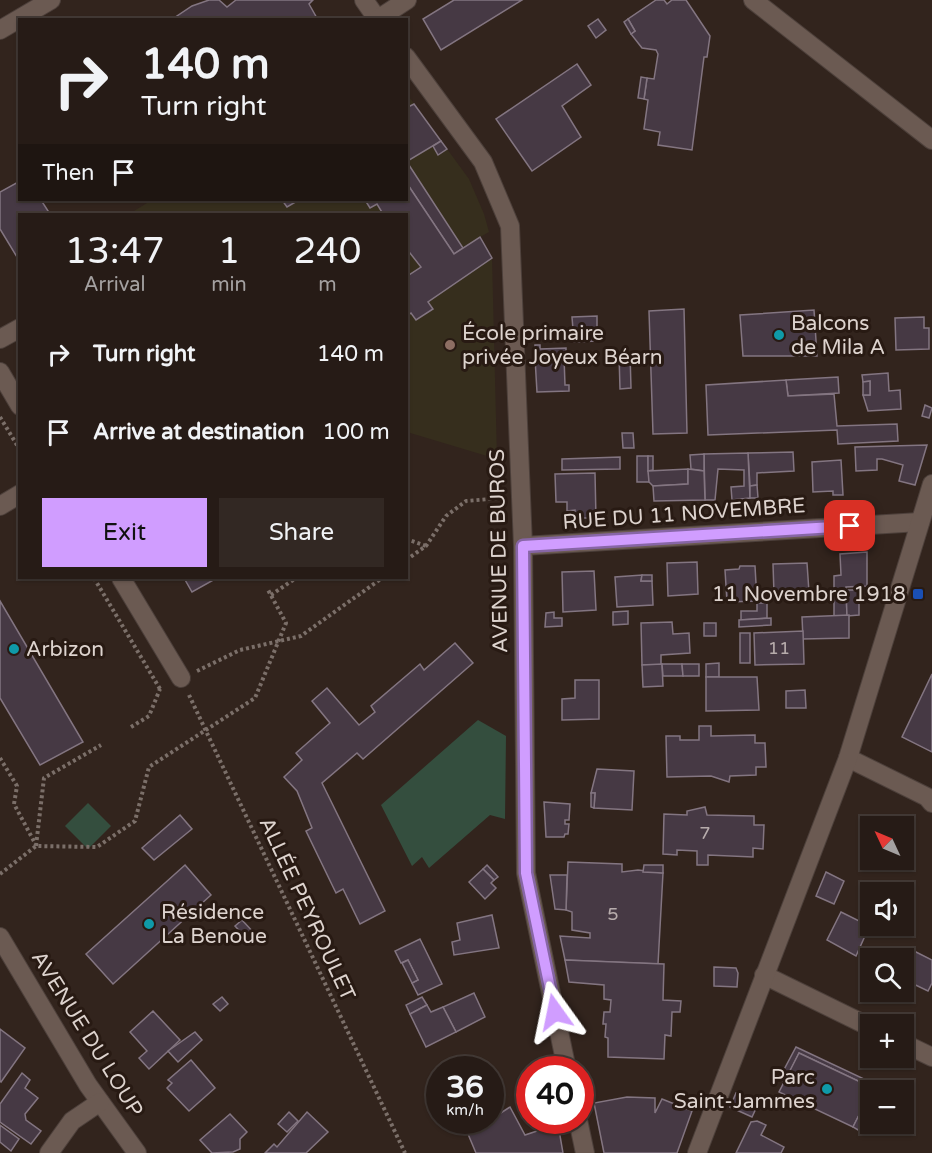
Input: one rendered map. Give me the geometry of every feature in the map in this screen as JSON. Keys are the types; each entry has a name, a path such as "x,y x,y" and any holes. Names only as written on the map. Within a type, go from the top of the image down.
{"street":[{"path":"20,18 51,0"},
{"path":"364,0 377,18"},
{"path":"380,18 407,0"},
{"path":"753,0 932,140"},
{"path":"0,30 18,19"},
{"name":"AVENUE DE BUROS","path":"408,60 483,162 510,226 523,546 526,873 564,1056"},
{"path":"0,339 18,329"},
{"path":"0,372 18,403"},
{"path":"697,1153 848,758 932,484"},
{"path":"0,506 18,495"},
{"name":"RUE DU 11 NOVEMBRE","path":"523,546 920,522"},
{"path":"122,579 181,678"},
{"path":"848,758 927,797 932,803"},
{"name":"AVENUE DU LOUP","path":"0,937 100,1102 137,1153"},
{"path":"765,975 860,1022"},
{"path":"914,1048 932,1057"},
{"path":"49,1153 72,1121 100,1102"},
{"path":"581,1134 585,1153"}],"path":[{"path":"0,417 18,447"},
{"path":"408,559 426,546 446,516 466,501 521,496"},
{"path":"408,540 426,546"},
{"path":"95,579 160,689 148,716 132,727"},
{"path":"271,595 295,579"},
{"path":"181,678 240,650 301,636 381,579"},
{"path":"0,874 36,846 97,847 135,821 148,767 255,698 286,623 267,588"},
{"name":"ALLÉE PEYROULET","path":"181,678 405,1153"},
{"path":"36,846 44,778 101,745"},
{"path":"0,758 16,786 14,804 36,846"}],"shaded area":[{"name":"École primaire privée Joyeux Béarn","path":"408,95 469,179 489,232 480,237 492,258 497,459 408,432 408,213 131,213 150,201 408,201"}],"green space":[{"path":"478,720 506,736 505,819 490,815 429,868 422,857 412,866 381,805"},
{"path":"88,803 111,826 88,849 65,826"}],"building":[{"path":"209,0 219,0 227,7 236,0 313,0 309,4 317,18 174,18 192,6"},
{"path":"454,0 522,0 441,50 423,19"},
{"path":"656,0 664,0 667,4 672,0 686,0 710,36 707,57 704,57 692,150 658,145 660,132 644,129 648,100 644,99 647,78 654,79 658,54 656,50 642,48 631,34 635,31 628,19"},
{"path":"598,19 606,30 596,38 588,26"},
{"path":"628,19 635,31 631,34 624,22"},
{"path":"577,64 591,85 562,106 581,137 532,171 496,119"},
{"path":"641,77 647,78 644,99 638,98"},
{"path":"414,104 441,141 408,161 408,107"},
{"path":"441,141 447,149 438,155 433,146"},
{"path":"408,164 463,248 454,254 408,185"},
{"path":"18,182 18,201 42,201 49,213 18,213 18,259 0,229 0,192"},
{"path":"408,185 454,254 480,237 492,258 428,302 433,309 416,320 411,313 408,315 408,276 421,267 408,251 408,213 382,213 377,204 370,208 366,201 408,201"},
{"path":"283,201 297,201 287,207"},
{"path":"684,309 687,433 653,434 649,311"},
{"name":"Balcons de Mila A","path":"814,310 817,356 743,356 740,315"},
{"path":"597,316 597,341 574,342 572,317"},
{"path":"924,317 924,328 929,328 929,349 896,350 895,318"},
{"path":"535,345 540,345 540,349 566,348 566,356 535,358"},
{"path":"630,353 631,388 620,389 619,354"},
{"path":"564,357 565,385 569,385 569,391 537,392 535,358"},
{"path":"888,373 889,391 900,390 901,409 868,411 863,395 870,395 870,381 863,382 862,375"},
{"path":"838,377 839,393 788,396 786,380"},
{"path":"786,380 788,396 834,394 837,426 897,424 898,441 838,444 837,430 708,435 706,385"},
{"path":"870,381 870,395 863,395 863,382"},
{"path":"925,405 932,408 929,418 922,416"},
{"path":"622,433 633,433 634,448 623,448"},
{"path":"927,445 915,485 899,481 903,465 882,459 877,459 877,470 856,471 855,447"},
{"path":"793,452 794,471 757,473 757,485 750,486 748,453"},
{"path":"748,453 750,498 732,500 731,487 744,486 744,470 718,469 715,500 705,500 704,454"},
{"path":"704,454 704,471 691,469 690,455"},
{"path":"637,456 648,456 649,482 637,482"},
{"path":"648,456 653,456 653,470 648,471"},
{"path":"620,457 620,469 562,470 562,459"},
{"path":"841,460 843,495 833,495 833,491 813,492 812,462"},
{"path":"688,469 688,484 653,486 649,482 648,471"},
{"path":"688,469 704,471 705,500 654,501 653,486 688,484"},
{"path":"595,473 596,518 575,518 575,510 567,511 567,502 556,502 555,474"},
{"path":"757,485 758,498 750,498 750,486"},
{"path":"867,552 867,586 846,587 847,616 834,616 834,576 841,575 840,554"},
{"path":"697,562 698,594 668,596 667,563"},
{"path":"807,563 809,592 774,594 773,564"},
{"path":"740,566 755,566 757,601 727,602 725,570 739,569"},
{"path":"594,571 596,610 563,612 562,572"},
{"path":"642,575 641,581 652,581 653,605 617,607 615,577"},
{"path":"642,575 652,575 652,581 641,581"},
{"path":"185,579 215,579 192,592"},
{"path":"846,590 859,590 859,615 847,616"},
{"name":"Arbizon","path":"0,601 83,742 40,765 0,698"},
{"path":"757,603 767,603 767,618 741,620 741,611 757,611"},
{"path":"628,611 628,624 613,625 613,612"},
{"path":"554,612 554,618 562,618 562,626 545,627 546,613"},
{"path":"849,615 849,638 803,639 802,617"},
{"path":"771,618 771,625 739,627 739,620"},
{"path":"672,622 673,634 689,633 690,653 661,655 661,665 642,665 641,623"},
{"path":"704,623 716,623 716,636 704,636"},
{"path":"803,631 804,664 755,665 754,633"},
{"path":"740,633 750,633 750,663 740,663"},
{"path":"455,643 473,663 363,759 357,753 322,783 385,911 360,924 343,889 336,893 306,831 312,828 297,791 284,777 302,760 296,753 330,723 312,701 327,688 359,725 375,712 371,706 420,664 424,670"},
{"path":"719,663 719,677 706,677 706,664"},
{"path":"662,664 663,686 643,687 642,665"},
{"path":"662,664 682,664 683,676 663,676"},
{"path":"682,664 699,664 699,676 683,676"},
{"path":"932,674 932,752 902,737"},
{"path":"706,677 757,677 759,710 706,711"},
{"path":"575,680 599,680 599,719 562,720 562,699 575,698"},
{"path":"805,690 806,708 786,708 786,691"},
{"path":"699,726 711,726 711,736 755,735 755,743 765,743 766,767 756,767 756,775 730,776 729,782 711,776 667,777 666,736 680,736 680,740 699,740"},
{"path":"597,769 634,771 632,810 594,808 595,793 591,793"},
{"path":"591,793 595,793 594,808 591,807"},
{"path":"544,802 570,804 569,820 565,820 565,824 569,824 568,834 564,837 546,837"},
{"path":"705,807 707,815 754,816 754,825 764,825 763,849 753,848 753,857 708,855 708,865 697,865 697,851 677,850 677,855 663,854 664,814 687,815 687,811"},
{"path":"180,815 192,829 154,860 142,848"},
{"path":"568,862 622,864 622,872 638,870 663,873 658,964 565,960 560,936 590,938 590,933 572,930 572,912 566,910"},
{"name":"Résidence La Benoue","path":"185,865 211,895 113,984 86,954"},
{"path":"487,865 498,877 494,880 483,869"},
{"path":"644,865 663,865 663,873 643,872"},
{"path":"483,869 494,880 491,883 496,888 485,899 469,882"},
{"path":"826,872 844,881 834,904 816,896"},
{"path":"550,875 567,875 566,910 555,909"},
{"path":"841,912 859,921 860,918 860,936 865,936 856,956 827,940"},
{"path":"492,915 499,948 454,955 452,942 460,940 457,923"},
{"path":"242,920 255,934 248,940 235,926"},
{"path":"420,939 442,984 418,995 412,983 418,980 408,960 401,963 395,951"},
{"path":"914,951 932,960 932,983 928,991 914,984"},
{"path":"408,960 418,980 412,983 402,963"},
{"path":"565,960 664,964 663,1000 681,1001 680,1012 672,1012 671,1036 665,1035 664,1059 608,1057 606,1024 603,1024 604,1012 610,1012 611,1000 604,999 604,985 569,982"},
{"path":"714,967 736,968 737,987 714,986"},
{"path":"474,993 485,1017 456,1032 443,1007"},
{"path":"222,997 228,1004 220,1011 213,1004"},
{"path":"422,997 427,1005 410,1014 406,1005"},
{"path":"427,1005 431,1012 443,1007 456,1032 426,1047 410,1014"},
{"path":"153,1011 180,1040 149,1069 139,1058 147,1051 130,1032"},
{"path":"0,1029 25,1048 1,1082 0,1081"},
{"path":"195,1032 202,1040 178,1062 168,1051"},
{"path":"796,1047 866,1080 860,1082 799,1053 785,1082 779,1079"},
{"name":"Parc Saint-Jammes","path":"799,1053 860,1082 860,1113 853,1127 779,1092"},
{"path":"191,1060 215,1088 189,1111 167,1088 172,1083 168,1080"},
{"path":"22,1073 30,1080 25,1088 38,1098 25,1114 26,1120 41,1131 31,1144 0,1122 0,1104"},
{"path":"736,1093 758,1104 752,1117 730,1107"},
{"path":"627,1097 655,1098 655,1113 662,1099 692,1111 677,1153 604,1153 594,1103"},
{"path":"510,1107 516,1118 516,1134 560,1134 563,1153 476,1153 468,1134 504,1134 504,1111"},
{"path":"289,1112 298,1121 287,1132 278,1124"},
{"path":"307,1112 328,1132 306,1153 265,1153 274,1144 277,1147"},
{"path":"860,1113 858,1130 853,1127"},
{"path":"230,1114 247,1132 240,1139 240,1149 233,1152 212,1153 200,1140"},
{"path":"757,1121 766,1125 761,1135 784,1147 781,1153 736,1153 751,1122"},
{"path":"0,1125 19,1139 11,1151 0,1142"}],"place":[{"name":"Balcons de Mila A","path":"779,335"},
{"name":"École primaire privée Joyeux Béarn","path":"450,345"},
{"name":"11 Novembre 1918","path":"918,594"},
{"name":"Arbizon","path":"14,649"},
{"name":"Résidence La Benoue","path":"149,924"},
{"name":"Parc Saint-Jammes","path":"827,1089"}],"route":[{"path":"555,1012 526,873 523,546 850,526"}]}
